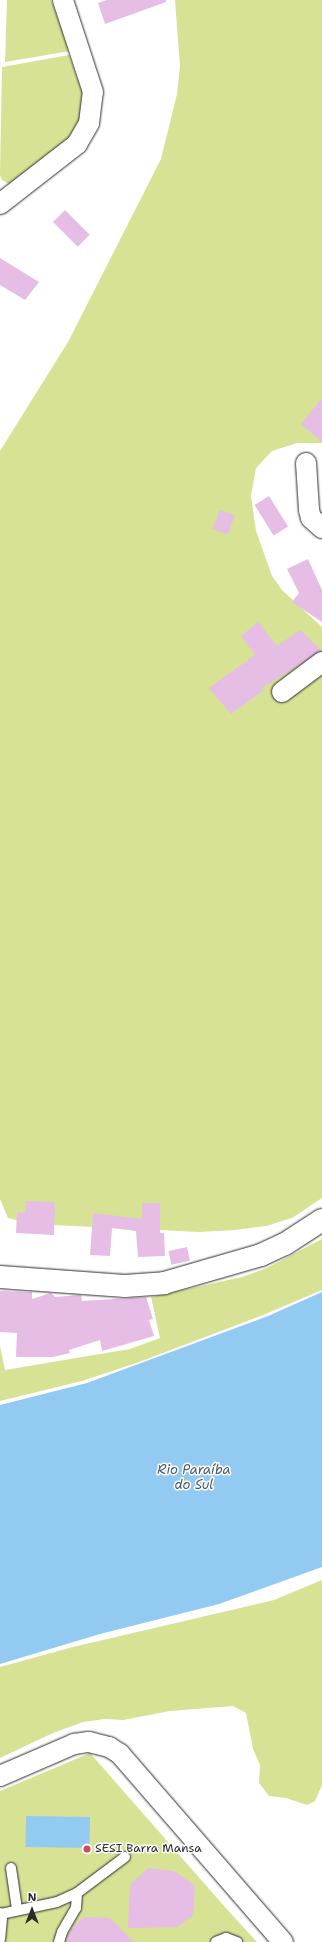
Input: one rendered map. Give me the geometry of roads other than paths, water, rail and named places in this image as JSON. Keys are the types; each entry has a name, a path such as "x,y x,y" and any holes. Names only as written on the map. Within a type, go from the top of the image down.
{"main road":[{"path":"0,1277 110,1285 164,1283 261,1255 285,1244 322,1220"}],"street":[{"path":"0,204 77,144 89,124 93,92 63,0"},
{"path":"306,463 309,510 312,518 322,528"},
{"path":"282,692 322,662"},
{"path":"0,1776 74,1744 96,1743 109,1747 120,1754 283,1942"}],"lane":[{"path":"0,1939 1,1914 17,1909 57,1902 77,1893 126,1857"},
{"path":"11,1868 17,1909"},
{"path":"59,1942 62,1932 76,1908 77,1893"},
{"path":"216,1942 229,1938 237,1942"}],"water":[{"name":"Rio Paraíba do Sul","path":"322,1292 322,1567 219,1604 100,1634 0,1664 0,1405 87,1383 268,1316"},
{"path":"26,1816 90,1817 89,1848 25,1847"}],"place":[{"name":"SESI Barra Mansa","path":"87,1849"}]}
